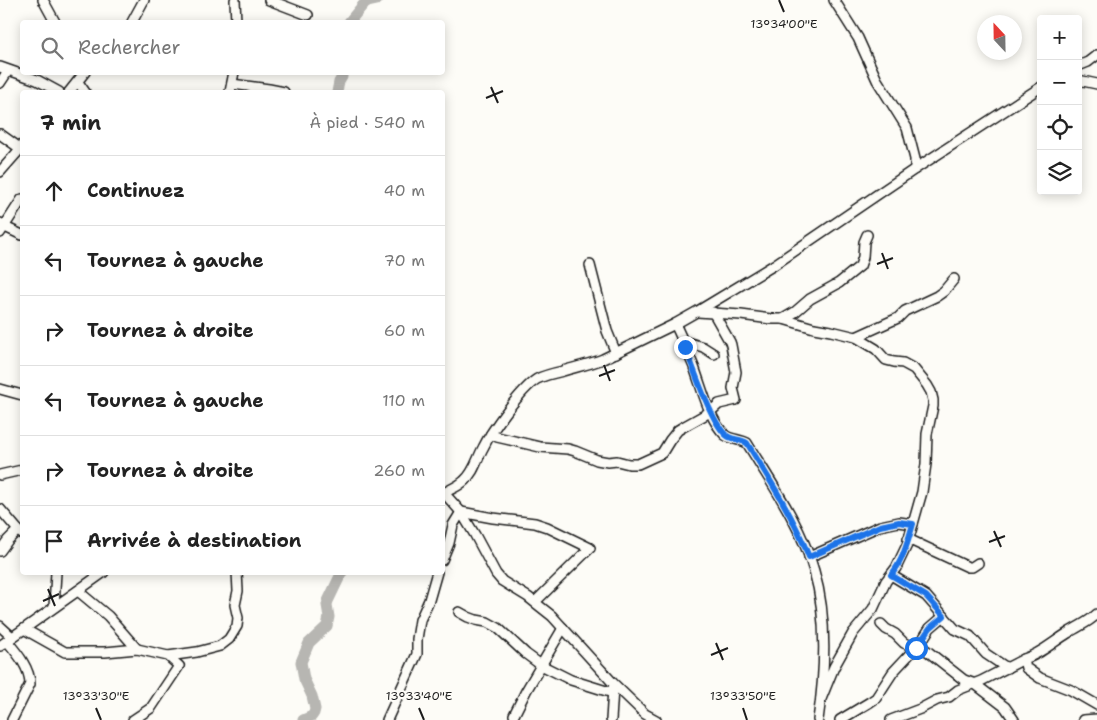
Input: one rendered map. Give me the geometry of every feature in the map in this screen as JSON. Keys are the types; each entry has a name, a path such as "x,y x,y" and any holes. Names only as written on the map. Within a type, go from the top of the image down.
{"street":[{"path":"43,0 54,20"},
{"path":"133,20 144,0"},
{"path":"235,0 236,20"},
{"path":"269,0 308,15"},
{"path":"834,0 858,38 877,80 908,128 915,159 915,169"},
{"path":"1082,64 1097,55"},
{"path":"0,83 4,69 20,74"},
{"path":"22,75 37,80 55,90"},
{"path":"71,90 83,75"},
{"path":"233,75 231,88 274,90"},
{"path":"1082,81 1097,84"},
{"path":"78,82 84,90"},
{"path":"445,492 465,481 476,466 482,449 491,434 528,386 538,379 549,374 592,364 698,312 774,265 915,169 1037,90"},
{"path":"0,134 20,147"},
{"path":"0,172 20,150"},
{"path":"20,202 2,228 20,234"},
{"path":"783,319 795,312 810,299 839,283 860,266 867,235"},
{"path":"590,265 607,331 616,353"},
{"path":"856,337 898,318 906,311 937,296 954,279"},
{"path":"698,312 783,319 856,337 876,349 886,360 903,363 914,370 920,375 931,392 933,406 927,434 922,492 908,539 896,568 886,581 873,609 852,632 834,667 821,699"},
{"path":"491,434 540,448 568,449 608,462 617,461 634,464 658,455 664,450 678,430 710,412 719,404 736,398 733,388 736,372 731,345 713,312"},
{"path":"675,324 710,412 724,434 729,438 747,443 783,501 802,538 809,557 821,601 824,628 821,699 818,720"},
{"path":"683,341 703,347 714,354"},
{"path":"0,389 20,394"},
{"path":"0,475 20,470"},
{"path":"445,495 461,512 496,574 502,581 535,602 552,616 613,688 645,714 656,720"},
{"path":"0,508 20,532 8,540 0,552"},
{"path":"445,553 453,525 461,512"},
{"path":"461,512 535,523 590,548 535,602"},
{"path":"809,557 880,526 899,522 913,524"},
{"path":"908,539 968,567 972,567 978,562"},
{"path":"54,607 56,575"},
{"path":"6,641 100,575"},
{"path":"24,629 66,652 105,652 136,649 168,656 197,652 220,646 229,639 237,626 237,575"},
{"path":"387,720 418,654 417,639 420,620 429,600 436,575"},
{"path":"891,575 926,596 956,629 970,636 986,654 1007,668"},
{"path":"78,591 108,616 136,649"},
{"path":"459,612 498,628 518,648 541,665 571,680 613,688"},
{"path":"891,720 946,698 958,690 1034,656 1068,633 1086,624 1097,614"},
{"path":"840,720 876,698 893,672 916,648 930,628 944,616"},
{"path":"881,624 904,643 926,650 964,680 975,684 1005,707 1014,720"},
{"path":"0,626 6,641 19,656 30,679 30,684 12,720"},
{"path":"514,715 563,628"},
{"path":"133,720 151,708 179,666 168,656"},
{"path":"1024,659 1026,668 1040,678 1071,690 1097,705"},
{"path":"611,720 613,688"},
{"path":"1083,720 1097,719"}],"waterway":[{"path":"351,20 363,5 377,0"},
{"path":"337,90 342,75"},
{"path":"303,720 312,716 315,709 312,696 304,679 301,662 309,643 327,626 329,617 328,601 341,575"}],"route":[{"path":"685,347 710,412 724,434 729,438 747,443 783,501 802,538 809,557 888,523 913,524 907,545 891,575 926,596 944,616 930,628 916,648"}]}
